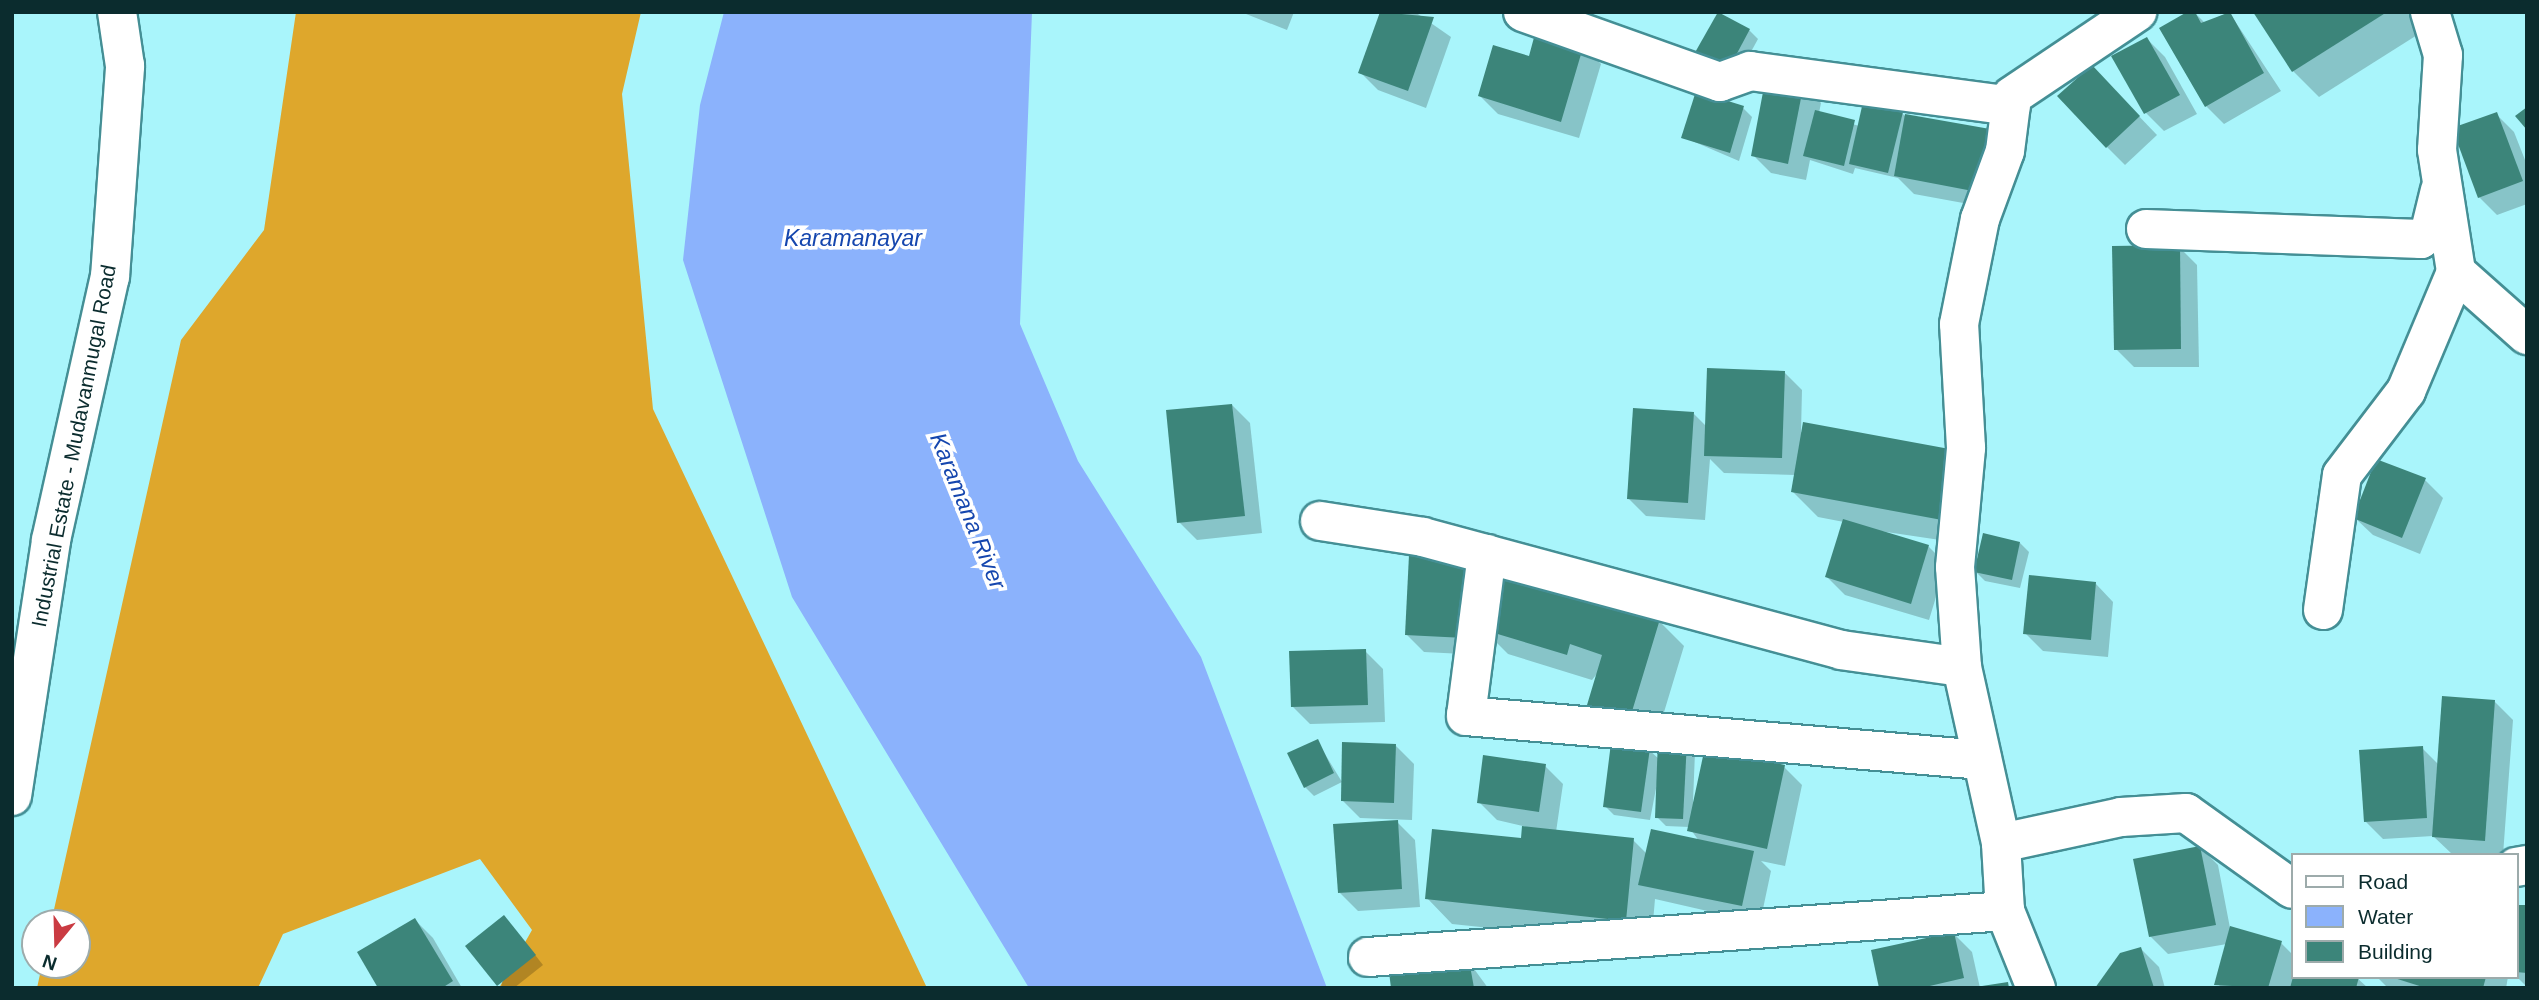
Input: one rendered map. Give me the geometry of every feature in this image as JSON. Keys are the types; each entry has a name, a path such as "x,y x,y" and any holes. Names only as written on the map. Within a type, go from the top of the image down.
{"street":[{"name":"Industrial Estate - Mudavanmugal Road","path":"14,773 51,540 110,277 125,66 117,12"},
{"path":"1523,12 1720,82 1750,71 2011,106"},
{"path":"2036,988 2005,911 2001,843 1962,667 1955,568 1966,448 1959,324 2012,96 2059,60 2137,12"},
{"path":"2323,610 2342,475 2406,391 2456,272 2442,181 2443,55 2430,12"},
{"path":"2146,229 2421,239 2430,231 2442,181"},
{"path":"2456,272 2527,335"},
{"path":"1320,521 1487,554 1841,650 1962,667"},
{"path":"1487,554 1466,716 1982,760"},
{"path":"2001,843 2121,817 2186,813 2290,888"},
{"path":"1367,957 2005,911"}],"shaded area":[{"path":"296,12 641,12 622,94 653,409 927,988 499,988 532,930 480,859 283,934 258,988 37,988 39,979 91,979 91,909 54,909 181,340 264,230"}],"water":[{"name":"Karamanayar","path":"724,12 1032,12 1020,324 1078,461 1201,657 1327,988 1029,988 792,597 683,260 700,105"}],"building":[{"path":"1380,12 1434,17 1408,91 1358,73"},
{"path":"1718,12 1750,29 1726,74 1693,56"},
{"path":"2187,12 2195,12 2201,23 2230,12 2264,73 2205,107 2159,28"},
{"path":"2253,12 2387,12 2292,72"},
{"path":"1536,30 1584,44 1561,122 1478,96 1493,45 1529,56"},
{"path":"2147,37 2180,95 2144,114 2111,56"},
{"path":"2092,65 2140,116 2106,148 2057,96"},
{"path":"1766,76 1804,83 1788,164 1751,156"},
{"path":"1696,91 1744,106 1730,153 1681,138"},
{"path":"1863,102 1903,112 1888,173 1849,164"},
{"path":"2527,107 2527,130 2515,116"},
{"path":"1815,110 1855,120 1844,166 1803,156"},
{"path":"2497,112 2523,181 2478,198 2452,128"},
{"path":"1905,114 1990,129 1978,192 1894,176"},
{"path":"2180,245 2181,349 2114,350 2112,246"},
{"path":"1707,368 1785,371 1782,458 1704,456"},
{"path":"1232,404 1245,516 1177,523 1166,410"},
{"path":"1633,408 1694,412 1688,503 1627,499"},
{"path":"1803,422 1955,450 1942,520 1791,492"},
{"path":"2376,459 2426,478 2402,538 2353,518"},
{"path":"1843,519 1929,545 1911,604 1825,577"},
{"path":"1983,533 2020,542 2012,580 1974,572"},
{"path":"1409,555 1470,559 1465,638 1405,635"},
{"path":"1499,570 1660,619 1630,718 1587,705 1602,655 1570,644 1567,655 1481,629"},
{"path":"2029,575 2096,582 2091,640 2023,634"},
{"path":"1366,649 1368,705 1291,707 1289,651"},
{"path":"2442,696 2495,700 2485,841 2432,837"},
{"path":"1318,739 1334,773 1304,788 1287,753"},
{"path":"1658,740 1687,741 1683,819 1655,818"},
{"path":"1342,742 1396,744 1394,803 1341,801"},
{"path":"1611,743 1650,748 1641,812 1603,807"},
{"path":"2423,746 2427,818 2364,822 2359,750"},
{"path":"1705,747 1785,765 1767,849 1687,831"},
{"path":"1483,755 1546,764 1539,812 1477,803"},
{"path":"1398,820 1402,889 1338,893 1333,824"},
{"path":"1522,826 1634,838 1626,921 1425,899 1432,829 1521,838"},
{"path":"1651,829 1754,851 1742,906 1638,885"},
{"path":"2200,846 2216,925 2149,937 2133,859"},
{"path":"2518,905 2527,905 2527,973 2518,972"},
{"path":"504,915 536,955 497,986 465,946"},
{"path":"415,918 453,981 442,988 378,988 357,952"},
{"path":"2230,926 2282,941 2268,988 2214,985"},
{"path":"1954,932 1964,978 1921,988 1879,988 1871,950"},
{"path":"2141,947 2154,988 2095,988 2120,953"},
{"path":"1469,960 1474,988 1391,988 1389,972"},
{"path":"2292,979 2358,979 2356,988 2290,988"},
{"path":"2397,979 2485,979 2483,988 2426,988"},
{"path":"2008,982 2009,988 1982,988 1982,986"}],"water label":[{"name":"Karamana River","path":"968,511"}]}
